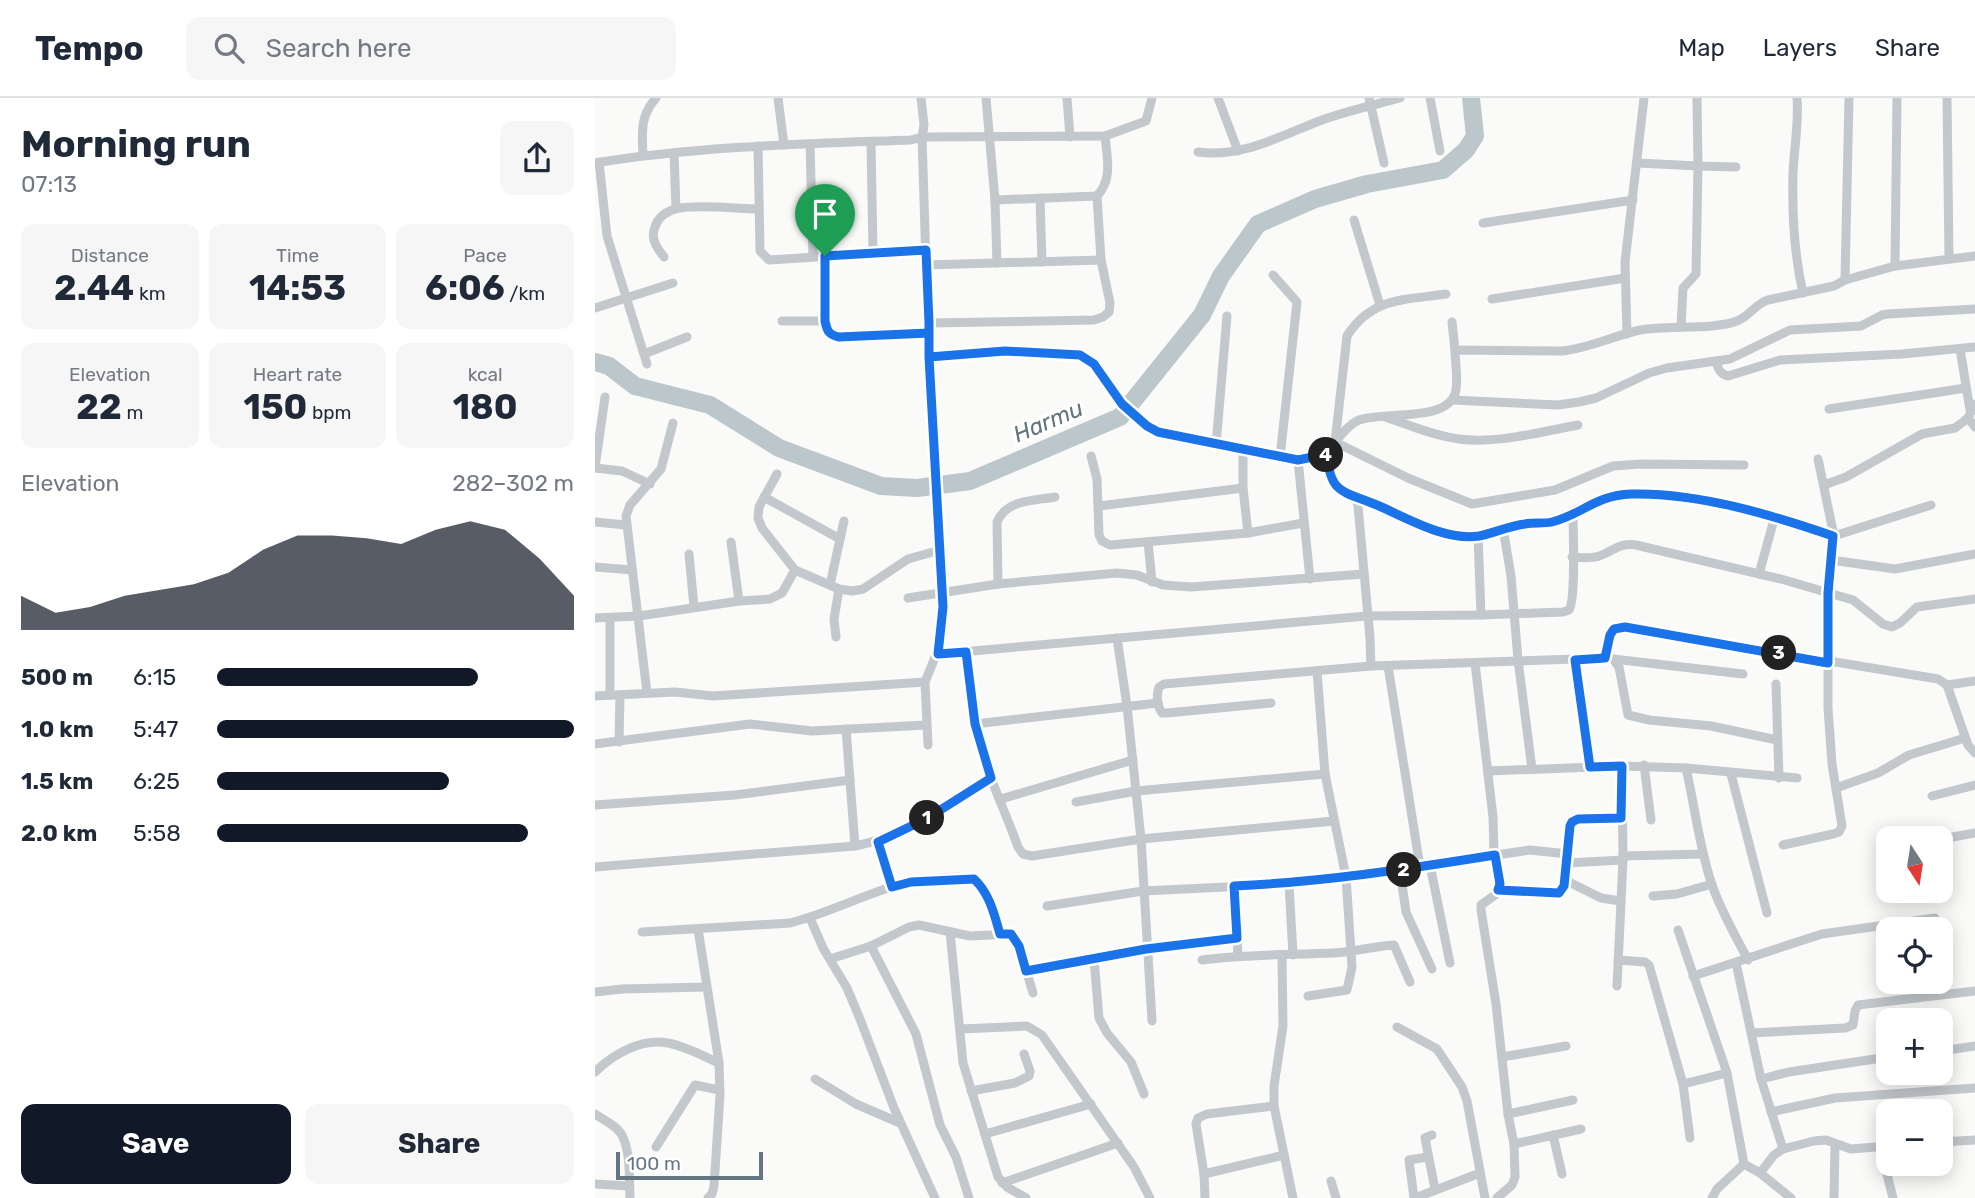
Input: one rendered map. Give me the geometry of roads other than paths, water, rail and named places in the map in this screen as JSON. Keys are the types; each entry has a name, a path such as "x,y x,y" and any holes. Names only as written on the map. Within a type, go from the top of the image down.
{"street":[{"path":"643,155 642,124 646,110 656,98"},
{"path":"778,98 784,145"},
{"path":"921,98 924,125 922,137 929,357 943,592 940,645 925,682 928,745"},
{"path":"986,98 995,200 997,263"},
{"path":"1067,98 1070,137"},
{"path":"647,364 607,236 599,197 597,162 643,155 758,146 911,140 922,137 1105,136 1146,121 1152,98"},
{"path":"1218,98 1238,151"},
{"path":"1198,152 1216,154 1238,151 1280,138 1370,102 1400,98"},
{"path":"1430,98 1440,150"},
{"path":"1627,334 1626,249 1644,98"},
{"path":"1681,327 1683,288 1696,274 1697,98"},
{"path":"1797,98 1793,173 1794,238 1803,293"},
{"path":"1845,280 1849,98"},
{"path":"1895,266 1897,98"},
{"path":"1947,98 1949,258"},
{"path":"1370,102 1384,163"},
{"path":"995,200 1097,196 1105,188 1108,179 1105,136"},
{"path":"871,142 873,253"},
{"path":"810,144 813,257"},
{"path":"758,146 760,251 769,260 926,250"},
{"path":"674,153 676,209"},
{"path":"1638,163 1736,167"},
{"path":"825,256 826,329 839,337 929,328 1094,320 1109,312 1110,303 1101,260 1097,196"},
{"path":"1040,198 1042,262"},
{"path":"1483,223 1633,200"},
{"path":"664,257 653,239 659,219 668,211 759,209"},
{"path":"1354,220 1380,305"},
{"path":"1455,350 1562,351 1579,349 1627,334 1736,322 1746,317 1760,303 1834,286 1845,280 1895,266 1975,256"},
{"path":"926,265 1101,260"},
{"path":"1273,275 1297,302 1280,457"},
{"path":"1492,299 1625,278"},
{"path":"595,308 673,283"},
{"path":"1335,442 1347,336 1359,320 1380,305 1446,294"},
{"path":"1452,400 1569,404 1596,398 1649,373 1743,354 1790,330 1861,326 1888,314 1975,309"},
{"path":"1216,445 1227,316"},
{"path":"782,321 825,321"},
{"path":"1452,322 1456,381 1452,400 1435,411 1358,420 1335,442 1327,454 1328,475 1333,484 1341,490 1444,532 1478,536 1503,528 1551,522 1588,504 1629,494 1673,494 1775,516 1833,536 1931,505"},
{"path":"644,354 687,337"},
{"path":"1716,361 1719,370 1728,376 1780,360 1975,347"},
{"path":"1960,349 1975,427"},
{"path":"929,357 1005,351 1080,355 1094,364 1122,404 1147,426 1172,436 1298,460 1327,454"},
{"path":"1829,409 1966,388"},
{"path":"605,397 599,417 595,467 622,471 650,484"},
{"path":"1824,485 1846,477 1922,434 1955,428 1971,411"},
{"path":"1379,416 1436,434 1474,440 1495,440 1578,425"},
{"path":"647,693 626,516 630,505 661,469 673,424"},
{"path":"1335,442 1408,478 1472,504 1555,490 1613,466 1744,465"},
{"path":"1243,451 1248,533"},
{"path":"1091,456 1097,478 1099,535 1102,541 1109,545 1248,533 1303,523"},
{"path":"1783,845 1839,832 1842,826 1830,739 1828,593 1833,536 1818,459"},
{"path":"1298,460 1310,579"},
{"path":"777,474 759,507 758,518 762,528 795,570 835,587 852,591 863,589 908,559 940,550"},
{"path":"1099,506 1244,488"},
{"path":"1356,496 1371,666"},
{"path":"764,497 840,539"},
{"path":"998,584 997,522 1001,513 1008,506 1055,497"},
{"path":"938,654 1367,616 1481,615 1569,610 1573,598 1573,513"},
{"path":"1759,574 1775,516"},
{"path":"836,638 835,587 844,521"},
{"path":"595,522 626,525"},
{"path":"1503,528 1511,576 1518,660 1532,769"},
{"path":"1478,536 1481,615"},
{"path":"731,542 739,601"},
{"path":"1148,542 1152,582"},
{"path":"1571,557 1600,556 1615,546 1624,544 1759,574 1853,600 1883,624 1892,626 1900,623 1917,607 1975,599"},
{"path":"689,554 694,607"},
{"path":"1831,560 1895,569 1975,554"},
{"path":"595,566 632,570"},
{"path":"595,618 639,616 776,597 782,593 795,570"},
{"path":"908,597 998,584 1117,573 1137,575 1152,582 1191,587 1364,573"},
{"path":"610,618 619,742"},
{"path":"1609,659 1610,635 1614,629 1625,627 1828,663 1903,672 1937,679 1947,685 1975,681"},
{"path":"1117,638 1136,791 1152,1021"},
{"path":"966,652 975,724 991,778 1017,847 1023,854 1031,856 1140,839 1334,821"},
{"path":"1609,659 1619,667 1628,715 1649,720 1711,726 1777,740"},
{"path":"1271,703 1162,713 1157,692 1164,684 1371,666 1518,660 1609,659 1743,674"},
{"path":"1575,660 1590,767"},
{"path":"1475,663 1500,884 1498,890 1481,905 1481,910 1502,1057 1507,1114 1514,1144 1515,1177 1512,1185 1497,1198"},
{"path":"1388,666 1425,866 1450,963"},
{"path":"1307,996 1347,990 1352,967 1346,877 1325,774 1317,671"},
{"path":"595,696 680,692 713,696 925,682"},
{"path":"1776,684 1779,778"},
{"path":"1947,685 1965,738 1975,752"},
{"path":"975,724 1158,703"},
{"path":"595,744 750,724 795,731 926,726"},
{"path":"846,729 855,846"},
{"path":"1836,788 1878,773 1909,755 1965,738"},
{"path":"1001,799 1133,760"},
{"path":"1488,771 1644,765 1797,778"},
{"path":"1644,765 1651,820"},
{"path":"1617,986 1623,858 1622,766"},
{"path":"1686,768 1703,854 1712,884 1721,909 1748,960"},
{"path":"1076,802 1136,791 1325,774"},
{"path":"1731,774 1766,913"},
{"path":"595,867 878,842 926,819 991,778"},
{"path":"595,805 735,795 850,780"},
{"path":"1932,796 1975,785"},
{"path":"1498,890 1556,894 1563,891 1572,822 1578,819 1621,818"},
{"path":"1953,837 1975,833"},
{"path":"878,842 892,887"},
{"path":"1047,906 1143,891 1289,884 1530,850 1568,858 1703,854"},
{"path":"1400,870 1406,912 1432,969"},
{"path":"642,932 778,924 810,918 911,882 974,879 982,887 991,905 1000,934"},
{"path":"1565,880 1601,898 1621,901"},
{"path":"1289,884 1293,954"},
{"path":"1653,895 1677,894 1712,884"},
{"path":"1234,886 1238,955"},
{"path":"810,918 860,1019 935,1198"},
{"path":"829,959 871,946 909,927 919,925 971,936 1011,934 1016,939 1033,993"},
{"path":"1693,976 1822,934 1876,926"},
{"path":"698,929 719,1063 720,1092 714,1186 708,1198"},
{"path":"1678,930 1727,1073 1744,1164"},
{"path":"950,932 963,1063 1002,1183 1026,1198"},
{"path":"1026,971 1146,949 1237,938"},
{"path":"1202,960 1238,955 1282,956 1350,952 1394,945 1410,982"},
{"path":"871,946 916,1034 940,1125 956,1157 969,1198"},
{"path":"1282,956 1283,1026 1274,1106 1293,1198"},
{"path":"1094,959 1099,1018 1107,1033 1131,1062 1145,1094"},
{"path":"1618,960 1645,962 1649,965 1683,1084 1690,1138"},
{"path":"1736,963 1761,1079 1783,1149"},
{"path":"595,992 706,987"},
{"path":"1752,1033 1845,1028 1853,1025 1858,1005 1975,990"},
{"path":"960,1029 1027,1026 1036,1030 1118,1143 1150,1198"},
{"path":"1397,1027 1434,1045 1462,1087 1485,1198"},
{"path":"595,1072 605,1062 647,1042 668,1042 719,1063"},
{"path":"1502,1057 1566,1046"},
{"path":"1953,1049 1975,1046"},
{"path":"971,1091 1015,1083 1029,1076 1024,1054"},
{"path":"1761,1079 1876,1059"},
{"path":"1683,1084 1727,1073"},
{"path":"815,1079 856,1104 901,1122"},
{"path":"656,1147 695,1085 720,1092"},
{"path":"1771,1112 1835,1098 1975,1088"},
{"path":"1507,1114 1573,1100"},
{"path":"985,1134 1091,1104"},
{"path":"1205,1198 1196,1124 1198,1118 1207,1114 1274,1106"},
{"path":"595,1114 616,1128 622,1136 629,1167 630,1198"},
{"path":"1514,1144 1581,1129"},
{"path":"1432,1135 1425,1138 1435,1189"},
{"path":"1553,1135 1562,1174"},
{"path":"1760,1173 1783,1149 1814,1141 1826,1140 1851,1149 1876,1147"},
{"path":"1953,1141 1975,1140"},
{"path":"1002,1183 1118,1143"},
{"path":"1834,1198 1835,1144"},
{"path":"1204,1174 1284,1155"},
{"path":"1428,1157 1409,1160 1414,1198 1480,1173"},
{"path":"1744,1164 1791,1198"},
{"path":"1714,1194 1744,1164"},
{"path":"1889,1176 1893,1198"},
{"path":"1331,1181 1336,1198"},
{"path":"595,1184 629,1186"},
{"path":"1512,1185 1515,1198"}],"waterway":[{"name":"Harmu","path":"595,362 609,366 635,386 710,405 779,448 881,486 917,488 970,481 1120,417 1202,315 1221,276 1258,224 1315,199 1367,184 1443,170 1466,150 1475,136 1471,98"}]}
